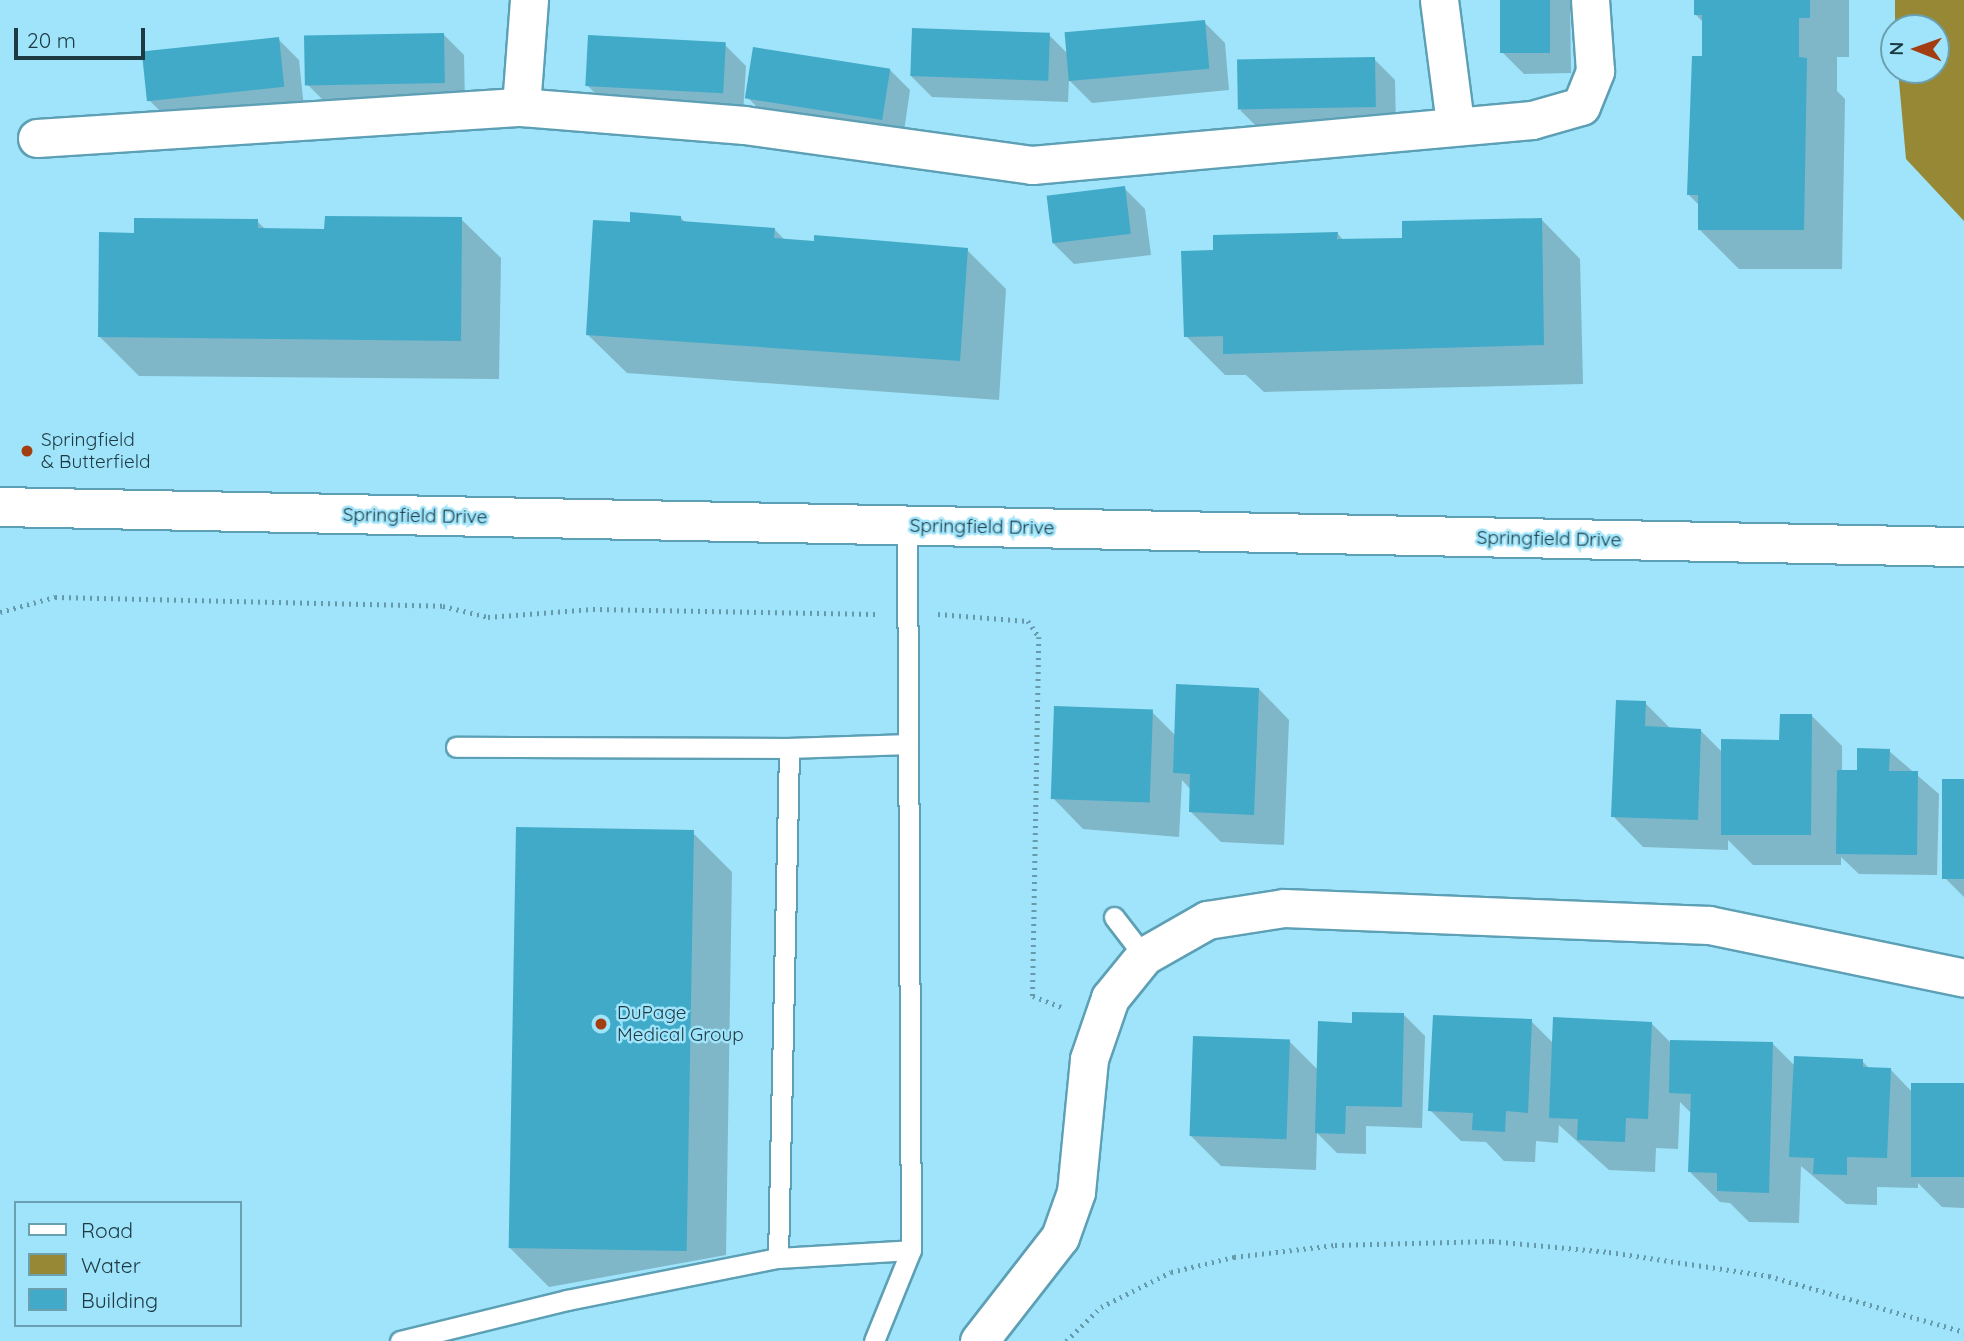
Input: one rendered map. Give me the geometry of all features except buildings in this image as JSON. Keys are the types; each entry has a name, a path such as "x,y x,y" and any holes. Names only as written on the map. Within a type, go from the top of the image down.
{"street":[{"path":"521,107 529,0"},
{"path":"1439,0 1455,124"},
{"path":"37,138 521,107 744,125 1032,165 1455,124 1532,120 1581,106 1595,71 1590,0"},
{"name":"Springfield Drive","path":"0,507 1964,547"},
{"path":"979,1341 1060,1237 1076,1192 1089,1059 1110,998 1144,956 1207,920 1284,908 1709,925 1964,978"}],"lane":[{"path":"874,1341 911,1250 906,526"},
{"path":"456,747 789,748 908,744"},
{"path":"778,1258 789,748"},
{"path":"1114,917 1144,956"},
{"path":"400,1341 566,1300 778,1258 911,1250"}],"path":[{"path":"0,612 39,598 55,597 443,606 488,617 593,609 872,614"},
{"path":"938,614 1028,621 1039,637 1033,996 1101,1024"},
{"path":"1066,1341 1101,1307 1171,1272 1209,1263 1335,1245 1492,1241 1609,1252 1769,1276 1964,1332"}],"water":[{"path":"1895,0 1964,0 1964,221 1906,159 1899,84 1950,84 1950,14 1895,14"}],"place":[{"name":"Springfield & Butterfield","path":"27,451"},
{"name":"DuPage Medical Group","path":"601,1024"}]}
